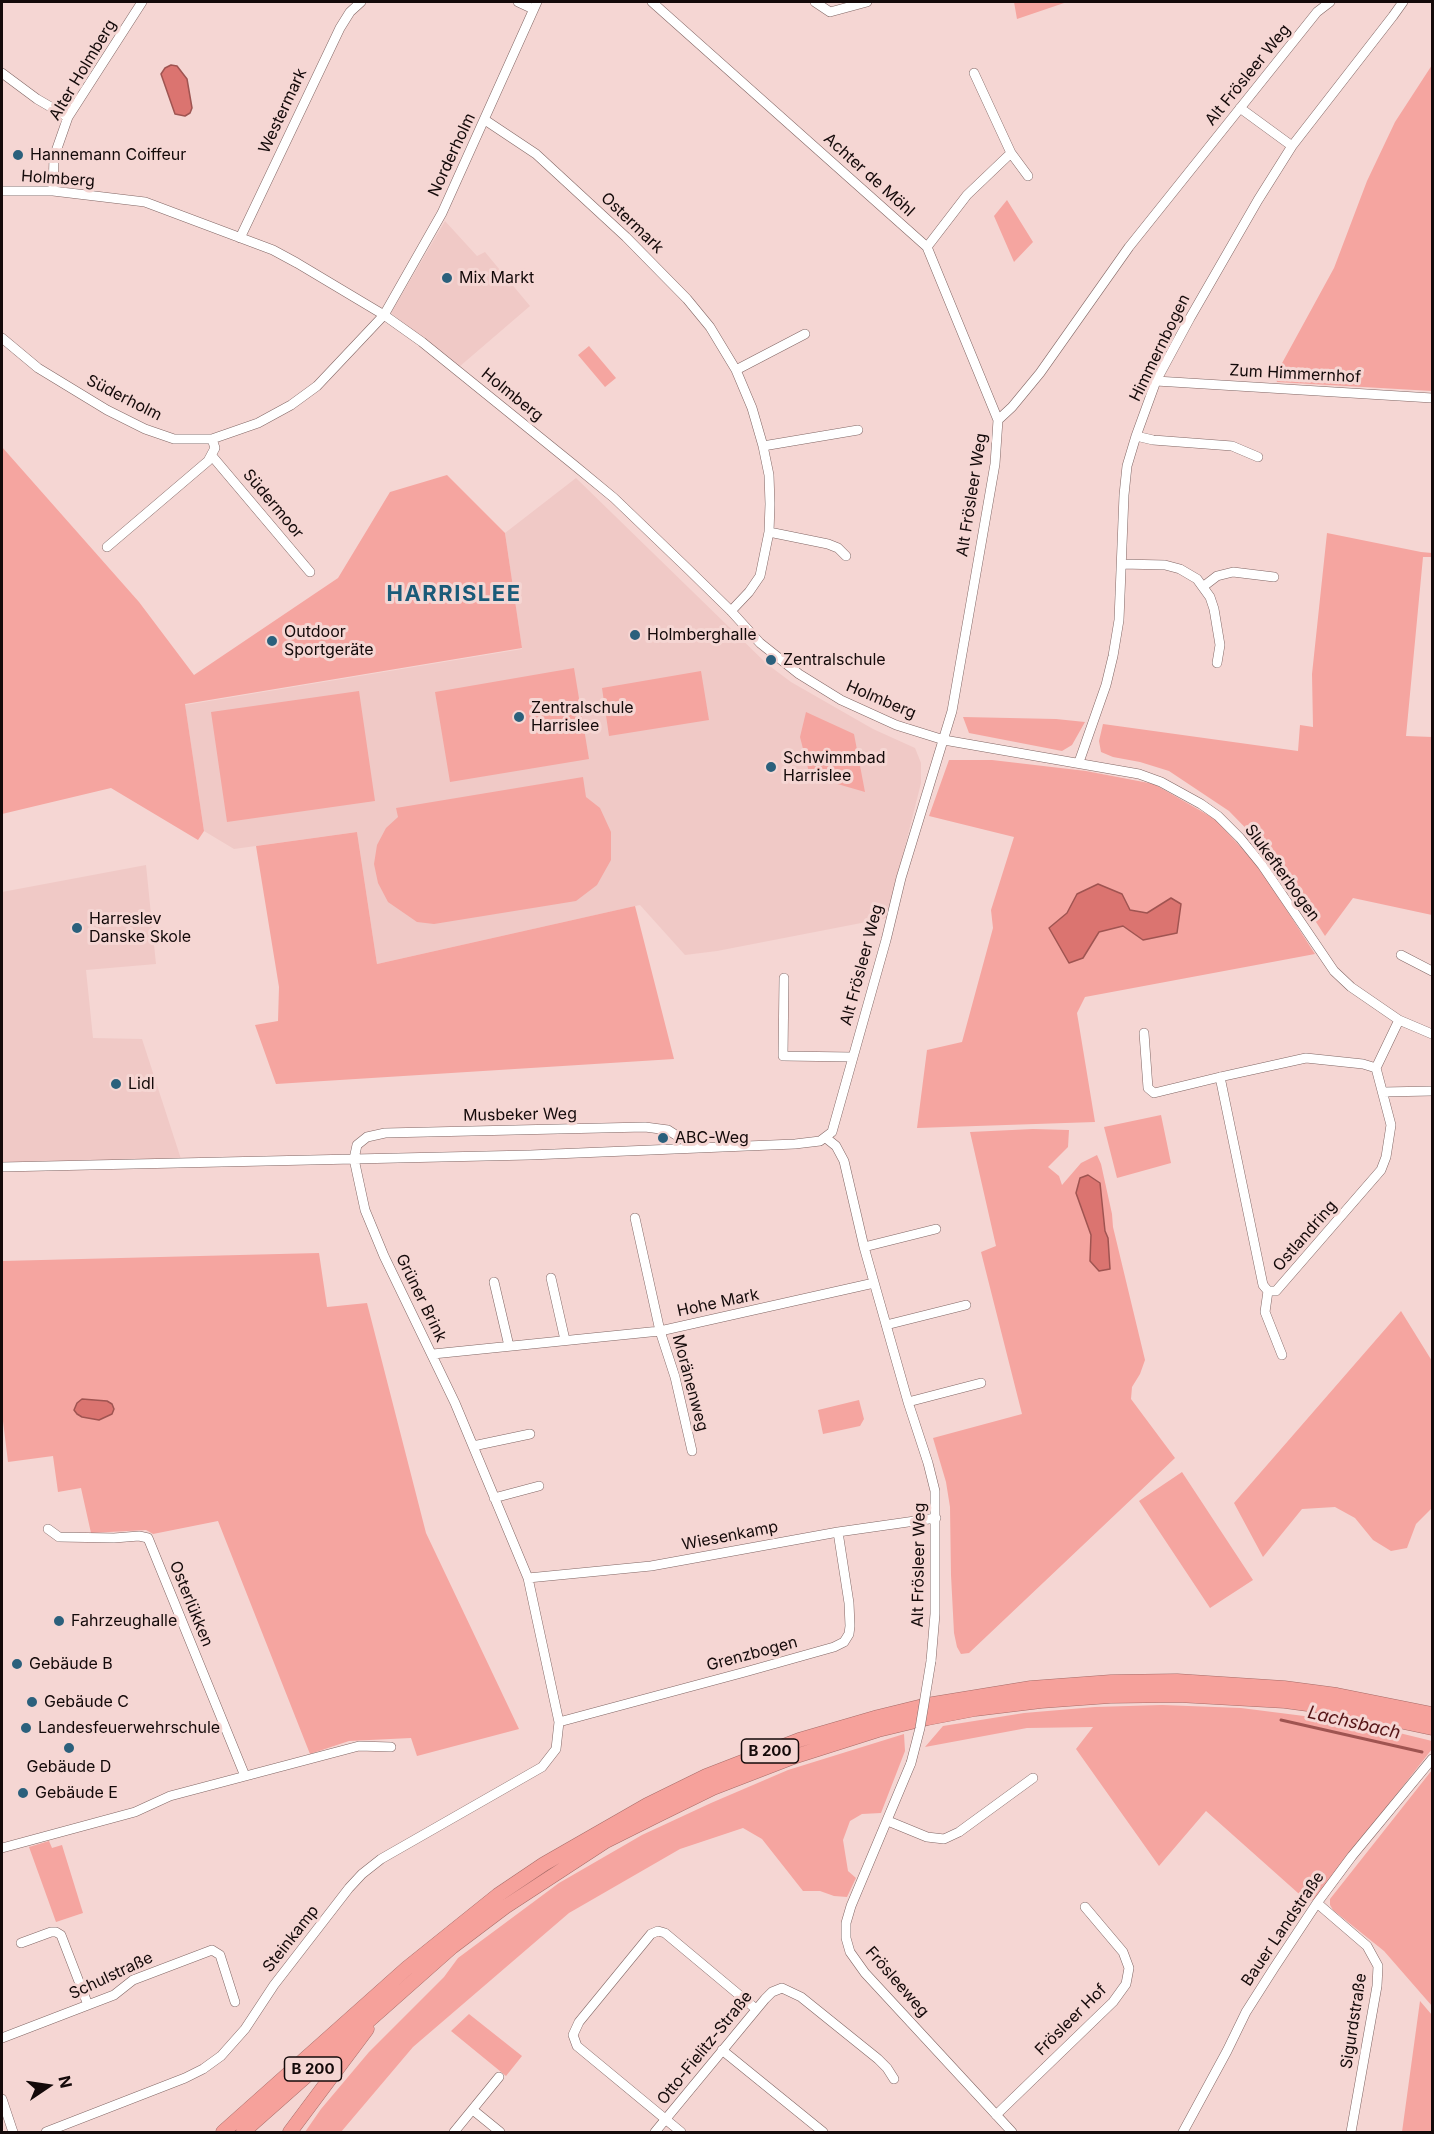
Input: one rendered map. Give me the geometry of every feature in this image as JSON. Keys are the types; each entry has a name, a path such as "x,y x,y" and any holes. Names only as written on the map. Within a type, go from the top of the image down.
{"highway":[{"name":"B 200","path":"223,2133 407,1968 498,1895 544,1864 646,1805 706,1776 799,1740 878,1717 927,1706 1031,1688 1111,1682 1177,1681 1284,1688 1337,1695 1432,1714"},
{"name":"B 200","path":"243,2133 452,1947 505,1906 606,1841 748,1773 807,1752 928,1718 986,1708 1041,1701 1144,1695 1240,1697 1284,1701 1336,1708 1432,1728"},
{"path":"290,2133 385,2006"}],"street":[{"name":"Alter Holmberg","path":"53,192 54,157 68,117 142,2"},
{"name":"Westermark","path":"240,238 340,28 350,12 361,2"},
{"path":"518,2 535,5"},
{"name":"Achter de Möhl","path":"652,2 927,247 998,420"},
{"path":"815,2 830,12 866,2"},
{"name":"Alt Frösleer Weg","path":"911,1763 920,1728 931,1661 935,1614 934,1491 928,1463 874,1283 844,1161 836,1146 826,1138 832,1132 835,1123 901,878 952,711 994,464 998,420 1040,373 1129,247 1317,12 1330,2"},
{"name":"Himmernbogen","path":"1079,762 1106,685 1113,656 1119,620 1127,466 1156,381 1258,200 1292,146 1403,2"},
{"name":"Norderholm","path":"384,315 442,213 535,5"},
{"path":"2,73 37,99 68,117"},
{"path":"974,73 1011,153 1028,176"},
{"path":"1240,108 1292,146"},
{"name":"Ostermark","path":"485,120 536,154 626,237 687,299 710,327 736,370 752,408 764,446 769,475 769,532 760,576 731,611"},
{"path":"927,247 967,195 1011,153"},
{"name":"Holmberg","path":"2,191 53,192 145,202 285,256 384,315 422,342 614,498 731,611 760,643 799,674 841,700 896,725 944,740"},
{"name":"Süderholm","path":"2,338 38,368 106,410 145,429 174,438 212,439 258,423 302,397 317,386 344,359 384,315"},
{"path":"736,370 805,334"},
{"name":"Zum Himmernhof","path":"1156,381 1432,398"},
{"path":"764,446 858,430"},
{"path":"1136,436 1153,440 1232,446 1257,457"},
{"path":"106,547 212,456 215,448 212,439"},
{"name":"Südermoor","path":"212,456 310,572"},
{"path":"769,532 828,544 838,548 846,556"},
{"path":"1122,564 1165,566 1180,569 1197,579 1210,597 1219,636 1217,663"},
{"path":"1203,586 1217,576 1233,572 1274,576"},
{"name":"Slukefterbogen","path":"944,740 1139,774 1185,794 1218,816 1240,838 1262,865 1334,971 1351,987 1399,1020 1432,1034"},
{"path":"1401,955 1432,971"},
{"path":"784,978 783,1056 852,1057"},
{"path":"1144,1033 1148,1088 1154,1093 1306,1058 1363,1064 1376,1068 1399,1020"},
{"name":"Ostlandring","path":"1220,1077 1263,1285 1268,1291 1276,1291 1381,1170 1391,1135 1389,1114 1376,1068"},
{"path":"1383,1092 1432,1091"},
{"name":"Musbeker Weg","path":"354,1159 357,1145 367,1137 385,1133 645,1127 668,1130 696,1148"},
{"path":"2,1167 530,1155 795,1144 820,1141 826,1138"},
{"name":"Grüner Brink","path":"354,1159 365,1210 384,1256 432,1354 528,1578 559,1722 556,1749"},
{"name":"Moränenweg","path":"635,1218 660,1330 675,1377 692,1451"},
{"path":"864,1246 936,1229"},
{"path":"551,1278 566,1340"},
{"path":"494,1282 509,1346"},
{"name":"Hohe Mark","path":"432,1354 660,1330 874,1283"},
{"path":"1268,1291 1265,1312 1282,1355"},
{"path":"886,1325 966,1305"},
{"path":"908,1402 981,1383"},
{"path":"473,1446 530,1434"},
{"path":"494,1498 539,1486"},
{"name":"Wiesenkamp","path":"528,1578 651,1566 838,1532 936,1518"},
{"name":"Osterlükken","path":"48,1529 59,1537 139,1536 148,1538 244,1776"},
{"name":"Grenzbogen","path":"559,1722 745,1672 834,1647 844,1642 849,1635 849,1603 838,1532"},
{"path":"2,1848 135,1812 170,1796 359,1746 391,1747"},
{"name":"Steinkamp","path":"46,2133 184,2078 203,2069 221,2056 245,2029 274,1985 362,1874 381,1859 542,1767 556,1749"},
{"name":"Bauer Landstraße","path":"1183,2133 1246,2012 1317,1903 1352,1856 1432,1759"},
{"name":"Frösleeweg","path":"911,1763 851,1906 846,1923 846,1938 850,1952 865,1973 1009,2131"},
{"path":"888,1821 927,1837 944,1839 959,1832 1033,1778"},
{"name":"Sigurdstraße","path":"1317,1903 1367,1946 1378,1966 1377,1986 1351,2133"},
{"name":"Frösleer Hof","path":"996,2115 1113,2002 1126,1984 1129,1968 1123,1952 1085,1907"},
{"path":"681,2133 578,2046 573,2035 574,2030 651,1934 658,1931 665,1933 756,2009"},
{"path":"21,1943 51,1932 61,1935 88,2005"},
{"name":"Schulstraße","path":"2,2038 114,1995 133,1980 212,1950 220,1955 235,2002"},
{"name":"Otto-Fielitz-Straße","path":"655,2133 756,2009 772,1992 782,1988 801,1996 887,2068 894,2079"},
{"path":"722,2050 824,2133"},
{"path":"454,2133 499,2077"},
{"path":"2,2099 13,2133"},
{"path":"473,2110 500,2133"}],"shaded area":[{"path":"1014,2 1067,2 1017,19"},
{"path":"171,65 177,66 187,79 192,108 185,116 175,114 161,74"},
{"path":"1432,65 1432,391 1277,382 1275,376 1334,268 1367,181 1395,122"},
{"path":"1007,200 1033,242 1014,262 994,216"},
{"path":"445,221 477,256 485,252 530,306 459,367 391,313"},
{"path":"589,346 616,378 605,387 578,355"},
{"path":"2,447 139,602 194,675 338,578 390,492 447,475 505,533 522,648 185,704 204,831 198,840 111,788 2,814"},
{"name":"Zentralschule Harrislee","path":"576,478 767,664 791,682 873,729 915,748 921,763 921,783 887,918 717,951 685,955 640,905 377,964 357,832 234,849 204,831 185,705 522,649 505,533"},
{"path":"1327,533 1432,553 1432,557 1423,557 1406,736 1432,737 1432,915 1353,898 1325,936 1267,850 1229,811 1169,771 1101,752 1099,741 1103,724 1298,751 1300,725 1313,727 1312,674"},
{"path":"574,668 589,759 450,782 435,692"},
{"path":"701,671 709,720 609,736 602,688"},
{"path":"359,691 375,801 227,822 211,712"},
{"path":"806,712 854,734 865,792 810,776 800,737"},
{"path":"963,717 1056,719 1085,722 1072,745 1062,751 969,733"},
{"path":"949,760 992,760 1086,771 1154,784 1215,819 1259,867 1315,954 1085,997 1077,1013 1095,1122 917,1128 927,1050 962,1042 993,928 991,910 1014,837 929,816","holes":["1122,894 1129,910 1147,913 1171,898 1143,940 1123,926 1099,932 1083,958 1049,928 1067,913"]},
{"path":"583,777 586,797 600,808 611,832 611,860 597,885 576,901 434,924 417,922 388,902 378,883 374,864 377,845 386,828 398,817 396,808"},
{"path":"357,832 377,964 635,906 674,1059 276,1084 255,1025 278,1021 279,987 256,846"},
{"path":"146,865 156,964 86,970 93,1038 142,1039 181,1159 2,1162 2,892"},
{"path":"1098,884 1122,894 1130,910 1147,913 1171,898 1181,904 1177,933 1143,940 1123,926 1099,932 1083,958 1069,963 1049,928 1067,913 1077,894"},
{"path":"1161,1115 1171,1163 1117,1178 1104,1127"},
{"path":"1069,1130 1068,1147 1048,1167 1059,1176 1062,1185 1081,1163 1097,1155 1101,1164 1113,1227 1145,1360 1132,1387 1131,1399 1175,1458 969,1653 961,1654 954,1633 950,1507 946,1482 933,1438 1022,1414 981,1252 996,1246 970,1132"},
{"path":"1088,1175 1100,1183 1105,1231 1108,1238 1110,1269 1099,1271 1090,1261 1091,1235 1076,1193 1080,1178"},
{"path":"319,1253 327,1307 367,1303 426,1533 519,1729 417,1756 411,1738 349,1741 310,1754 218,1521 153,1534 146,1530 91,1533 81,1488 58,1492 53,1456 8,1462 2,1413 2,1261"},
{"path":"1401,1311 1432,1361 1432,1508 1416,1524 1407,1548 1391,1551 1373,1540 1355,1518 1335,1507 1302,1509 1263,1557 1234,1503"},
{"path":"82,1399 107,1401 114,1409 112,1414 99,1420 82,1417 74,1410"},
{"path":"859,1400 864,1419 860,1426 823,1434 818,1410"},
{"path":"1182,1472 1253,1580 1210,1608 1139,1501"},
{"path":"1162,1705 1241,1708 1379,1728 1432,1741 1432,1749 1314,1900 1307,1901 1206,1811 1159,1866 1076,1749 1093,1727 1027,1728 925,1747 943,1726 1024,1713 1095,1707"},
{"path":"904,1734 905,1751 881,1813 862,1814 850,1821 843,1840 848,1871 856,1878 847,1897 834,1896 820,1891 803,1891 762,1839 743,1828 680,1849 569,1913 413,2047 341,2132 305,2132 321,2109 369,2052 444,1977 458,1958 559,1883 642,1835 711,1803 788,1770"},
{"path":"1432,1770 1432,2006 1384,1951 1333,1910 1330,1899"},
{"path":"49,1841 52,1848 62,1845 83,1913 56,1922 29,1847"},
{"path":"1420,2001 1432,2015 1432,2132 1402,2132"},
{"path":"469,2014 522,2056 506,2076 451,2031"}],"waterway":[{"name":"Lachsbach","path":"1281,1720 1422,1752"}],"place":[{"name":"Hannemann Coiffeur","path":"18,155"},
{"name":"Mix Markt","path":"447,278"},
{"name":"Holmberghalle","path":"635,635"},
{"name":"Outdoor Sportgeräte","path":"272,641"},
{"name":"Zentralschule","path":"771,660"},
{"name":"Zentralschule Harrislee","path":"519,717"},
{"name":"Schwimmbad Harrislee","path":"771,767"},
{"name":"Harreslev Danske Skole","path":"77,928"},
{"name":"Lidl","path":"116,1084"},
{"name":"ABC-Weg","path":"663,1138"},
{"name":"Fahrzeughalle","path":"59,1621"},
{"name":"Gebäude B","path":"17,1664"},
{"name":"Gebäude C","path":"32,1702"},
{"name":"Landesfeuerwehrschule","path":"26,1728"},
{"name":"Gebäude D","path":"69,1748"},
{"name":"Gebäude E","path":"23,1793"}],"district":[{"name":"HARRISLEE","path":"454,594"}]}
